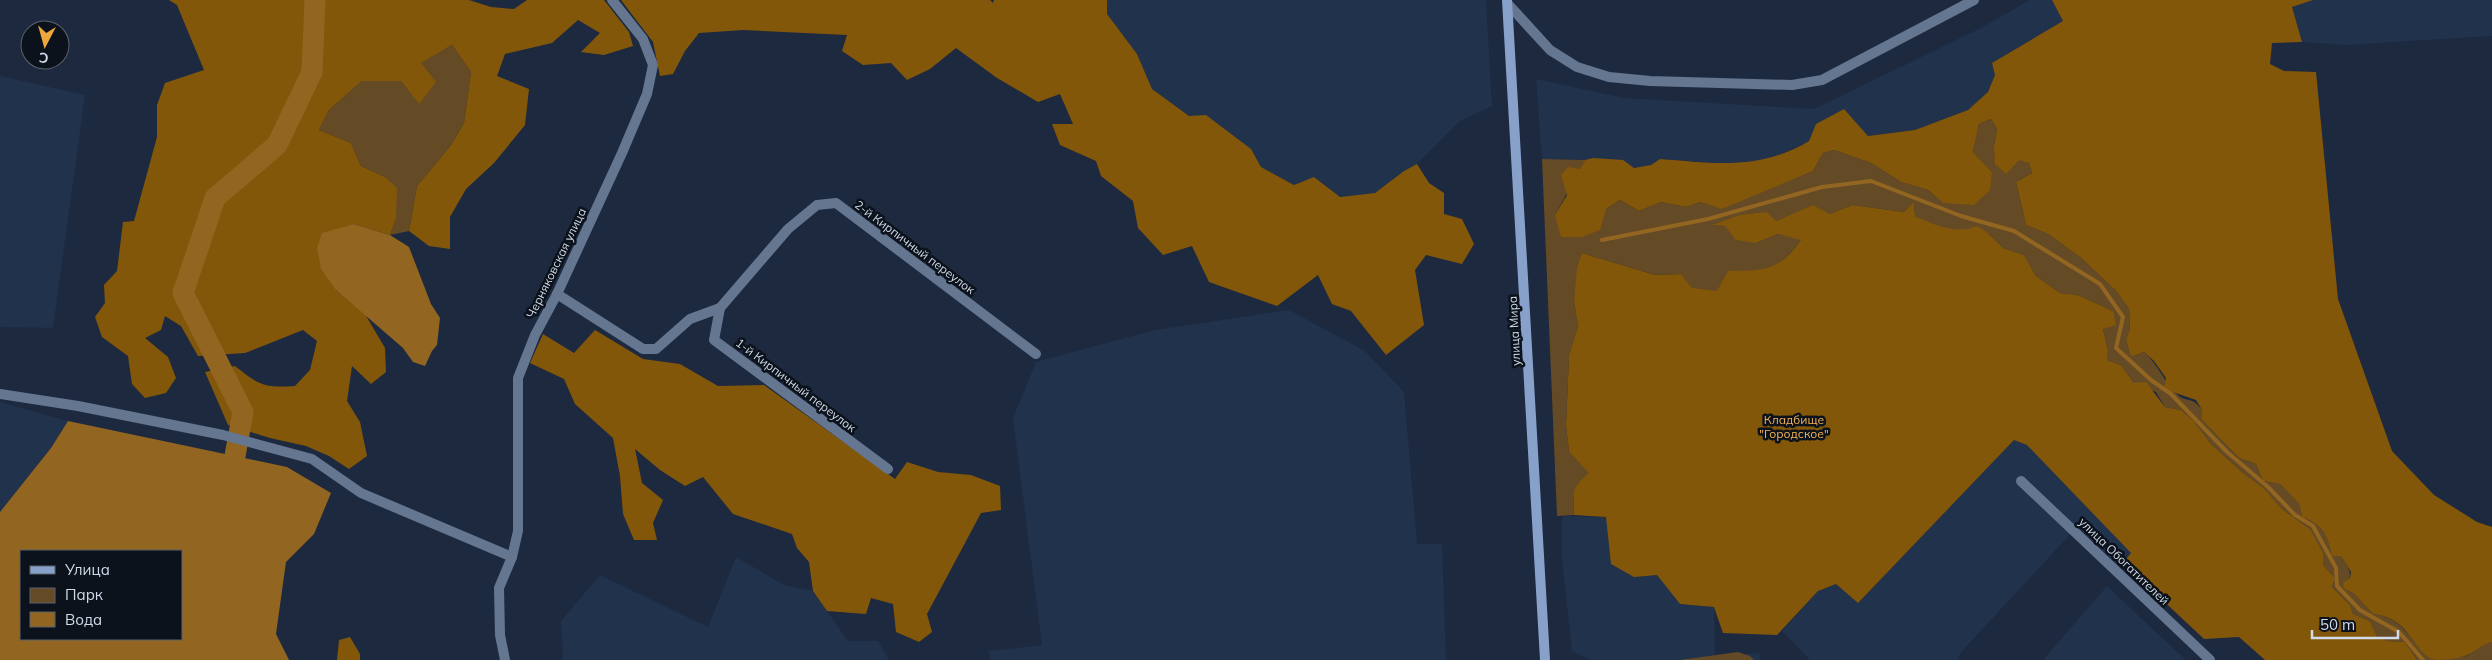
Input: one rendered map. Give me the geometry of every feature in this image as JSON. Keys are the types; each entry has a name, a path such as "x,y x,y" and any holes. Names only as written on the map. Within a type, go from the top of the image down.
{"main road":[{"name":"улица Мира","path":"1508,2 1545,660"}],"street":[{"name":"Черняковская улица","path":"505,660 500,635 499,588 512,557 518,531 518,378 535,335 558,294 647,94 653,65 643,39 612,0"},
{"path":"1508,2 1550,50 1576,67 1609,77 1650,81 1792,85 1822,80 1974,0"},
{"name":"2-й Кирпичный переулок","path":"720,308 788,230 817,205 836,203 1036,354"},
{"path":"558,294 643,349 656,349 690,320 720,308"},
{"name":"1-й Кирпичный переулок","path":"720,308 714,340 888,469"},
{"path":"0,394 69,404 223,435 312,459 361,493 512,557"},
{"name":"улица Обогатителей","path":"2021,481 2210,660"}],"shaded area":[{"path":"1107,0 1486,0 1492,106 1460,121 1417,164 1404,171 1375,193 1340,197 1314,177 1294,185 1261,167 1251,149 1189,116 1152,89 1137,54 1107,14"},
{"path":"2030,0 2052,0 2063,21 1992,63 1995,75 1988,92 1968,110 1915,130 1868,136 1844,109 1816,124 1809,141 1768,160 1732,164 1660,159 1651,165 1634,168 1593,158 1585,160 1542,159 1536,79 1624,98 1814,109 1983,27"},
{"path":"2313,0 2492,0 2492,36 2346,45 2302,42 2292,7"},
{"path":"0,76 85,95 53,328 0,327"},
{"path":"1289,310 1365,351 1404,392 1417,544 1442,544 1446,660 990,660 989,651 1042,645 1013,418 1036,362 1155,330"},
{"path":"0,402 68,421 51,448 0,512"},
{"path":"2014,440 2027,445 2132,553 2123,563 2116,564 2078,526 1962,651 1958,660 1810,660 1782,631 1818,591 1836,584 1858,603"},
{"path":"1562,516 1606,517 1634,576 1657,575 1680,604 1714,607 1715,656 1759,653 1761,660 1591,660 1572,651 1562,558"},
{"path":"736,557 784,585 813,591 848,641 878,641 889,660 563,660 561,621 600,575 708,627"},
{"path":"2107,586 2160,636 2186,660 2043,660"}],"green space":[{"path":"169,0 469,0 491,7 514,9 527,0 604,0 629,32 633,46 604,55 581,52 600,33 578,20 552,43 505,54 497,76 529,89 525,125 494,163 466,189 450,217 450,249 429,246 409,231 417,186 451,145 464,123 471,72 452,45 421,63 436,82 419,104 401,81 362,81 329,110 319,130 351,143 361,166 385,177 397,188 396,219 390,235 354,224 336,290 365,314 385,348 386,372 371,384 352,366 347,401 360,422 367,456 349,469 329,456 306,446 270,438 228,425 205,372 235,366 262,384 269,386 295,386 310,370 317,341 303,330 245,353 198,356 181,326 165,316 161,330 145,338 168,357 176,378 166,393 145,398 132,384 128,356 102,337 95,317 105,303 104,285 117,271 123,222 134,221 157,137 157,105 165,83 204,70 177,5"},
{"path":"621,0 990,0 993,3 994,0 1107,0 1107,14 1137,54 1152,89 1189,116 1206,115 1251,149 1261,167 1294,185 1314,177 1340,197 1375,193 1404,171 1417,164 1429,183 1444,193 1444,214 1462,219 1474,244 1462,264 1426,255 1415,270 1424,325 1386,355 1351,311 1332,304 1318,275 1277,306 1209,282 1192,246 1163,255 1138,228 1133,201 1101,176 1096,161 1060,145 1052,124 1073,124 1060,94 1038,102 997,78 956,48 930,69 907,80 891,63 863,65 842,51 847,35 743,30 699,33 685,51 673,74 660,76 653,42"},
{"path":"2052,0 2313,0 2292,7 2302,42 2272,43 2270,64 2284,71 2316,72 2338,299 2392,451 2434,495 2477,522 2492,527 2492,642 2468,655 2437,660 2422,652 2396,622 2373,614 2353,593 2344,589 2343,583 2350,578 2351,572 2341,556 2332,556 2323,531 2315,523 2302,517 2299,504 2280,484 2263,481 2256,464 2239,458 2202,420 2202,410 2196,400 2164,389 2166,378 2154,361 2144,352 2131,357 2126,340 2130,328 2129,309 2116,291 2081,258 2048,234 2026,225 2016,182 2032,173 2029,163 2019,160 2006,174 1995,164 1994,146 1997,129 1991,119 1979,124 1973,152 1992,172 1990,190 1974,205 1943,203 1928,190 1901,182 1871,163 1834,150 1823,153 1813,171 1722,209 1701,202 1686,207 1661,202 1639,211 1620,200 1606,209 1600,230 1582,237 1561,237 1555,215 1567,195 1561,175 1568,167 1580,169 1585,160 1593,158 1623,160 1634,168 1651,165 1660,159 1718,163 1754,161 1790,151 1809,141 1816,124 1844,109 1868,136 1915,130 1968,110 1988,92 1995,75 1992,63 2063,21"},
{"path":"452,45 471,72 464,123 451,145 417,186 409,231 390,235 396,219 385,177 361,166 351,143 319,130 329,110 362,81 401,81 419,103 420,63"},
{"path":"1991,119 1997,129 1994,146 2029,163 2032,173 2016,182 2026,225 2048,234 2081,258 2116,291 2129,309 2130,328 2126,340 2131,357 2144,352 2179,396 2193,401 2199,406 2202,410 2202,420 2239,458 2256,464 2263,481 2280,484 2299,504 2302,517 2315,523 2323,531 2332,555 2341,556 2347,565 2350,575 2344,589 2353,593 2373,614 2384,617 2401,626 2427,654 2436,660 2417,660 2405,642 2388,641 2377,636 2370,621 2353,614 2350,605 2332,587 2335,578 2323,565 2310,529 2282,509 2264,488 2243,473 2211,444 2194,421 2181,410 2165,407 2156,392 2134,383 2121,365 2107,360 2108,351 2103,329 2113,311 2078,295 2060,293 2036,276 2024,255 2003,248 1988,233 1944,229 1915,216 1914,203 1904,212 1853,205 1829,214 1792,215 1776,221 1714,225 1725,226 1756,243 1778,234 1802,239 1785,258 1770,268 1728,272 1717,292 1692,289 1681,274 1655,275 1582,253 1574,302 1578,326 1569,357 1566,425 1569,452 1590,473 1573,497 1574,515 1557,516 1542,159 1585,160 1555,215 1606,209 1620,200 1639,211 1661,202 1686,207 1701,202 1753,194 1813,171 1823,153 1834,150 1871,163 1901,182 1928,190 1943,203 1992,172 1973,152 1979,124"},
{"name":"Кладбище \"Городское\"","path":"1914,202 1915,216 1946,228 1961,230 1977,226 1988,233 2003,248 2024,255 2036,276 2060,293 2078,295 2113,311 2116,325 2103,329 2108,351 2107,360 2121,365 2134,383 2146,382 2165,407 2181,410 2194,421 2211,444 2243,473 2264,488 2282,509 2310,529 2323,553 2323,565 2335,578 2332,587 2350,605 2353,614 2370,621 2377,636 2388,641 2405,642 2417,660 2265,660 2239,637 2204,639 2123,563 2131,553 2027,445 2014,440 1858,603 1836,584 1818,591 1777,635 1723,633 1714,607 1680,604 1657,575 1634,577 1611,564 1606,517 1574,515 1574,491 1589,473 1569,452 1566,425 1569,356 1578,326 1574,302 1577,268 1582,253 1655,275 1681,274 1692,288 1717,291 1728,271 1752,271 1770,267 1785,258 1801,240 1778,234 1756,243 1736,240 1725,226 1712,225 1740,215 1767,212 1776,221 1813,205 1829,214 1853,205 1904,212"},
{"path":"595,330 643,359 680,364 718,386 764,385 895,479 907,462 938,472 971,475 1000,486 1001,510 981,513 927,614 932,632 919,642 896,632 893,604 871,598 866,614 827,611 813,591 809,562 797,548 792,534 733,514 703,477 685,486 660,470 635,449 642,483 663,500 653,523 657,540 634,540 623,514 620,476 613,438 575,404 564,379 530,363 543,334 574,353"},
{"path":"350,637 360,654 360,660 337,660 339,640"},
{"path":"2488,642 2492,642 2492,660 2440,660 2467,656"},
{"path":"1738,652 1750,656 1754,660 1680,660"}],"water":[{"path":"354,224 390,235 409,247 431,304 440,318 437,345 425,366 413,362 403,348 336,290 321,269 317,248 322,233"},
{"path":"68,421 287,467 331,493 314,534 286,562 276,634 289,660 0,660 0,512 51,448"}],"waterway":[{"path":"235,456 243,412 183,293 215,198 277,145 312,72 315,0"},
{"path":"1602,240 1708,219 1822,187 1871,181 1961,216 2014,231 2100,284 2123,317 2116,348 2151,380 2171,394 2227,452 2268,487 2295,515 2313,526 2336,568 2337,586 2360,610 2399,632 2423,660"}]}
